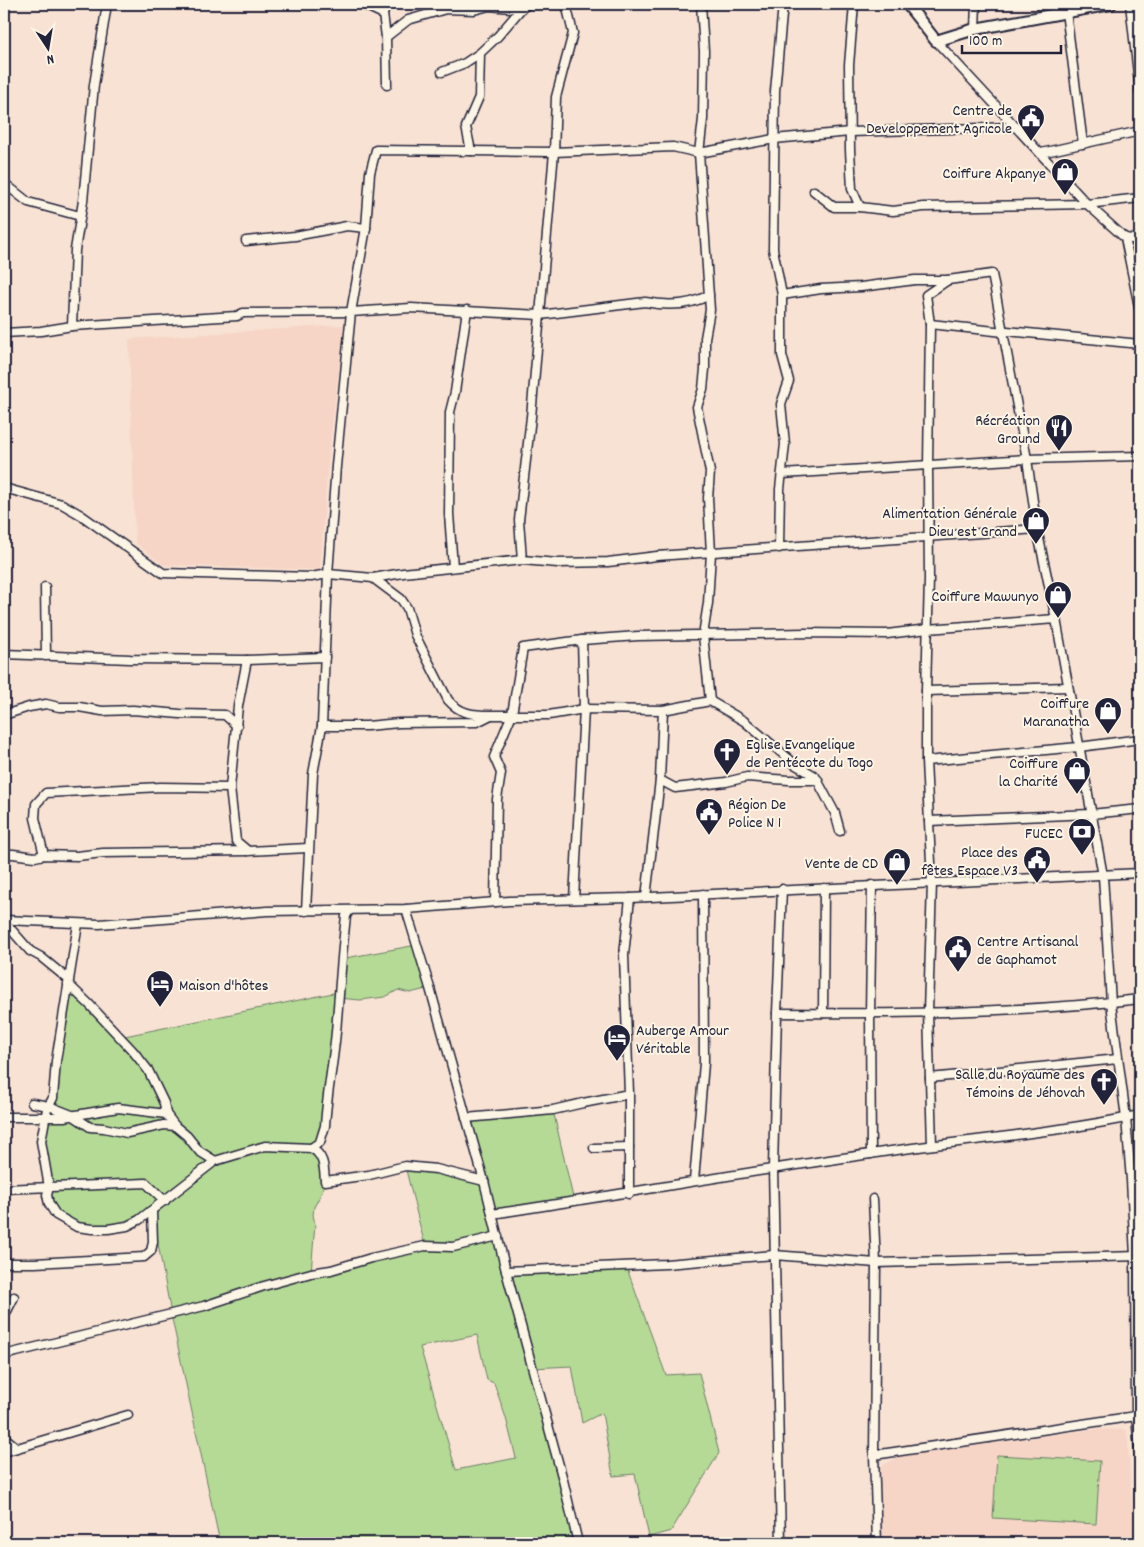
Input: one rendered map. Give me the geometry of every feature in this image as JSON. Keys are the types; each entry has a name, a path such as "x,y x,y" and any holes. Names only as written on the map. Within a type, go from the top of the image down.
{"street":[{"path":"72,326 76,250 83,201 94,85 108,4"},
{"path":"362,4 383,14"},
{"path":"387,4 383,14 386,37 387,85"},
{"path":"522,560 519,520 540,315 554,152 556,97 573,33 566,4"},
{"path":"701,4 704,70 703,119 699,153 710,310 705,338 703,389 697,407 710,472 708,498 711,553 708,603 703,635 710,701"},
{"path":"779,548 785,444 781,404 789,381 782,354 782,295 773,249 775,91 783,4"},
{"path":"854,4 849,65 850,132 852,189 860,207"},
{"path":"907,4 936,41 1087,204 1125,238 1140,240"},
{"path":"975,29 976,4"},
{"path":"936,41 975,29 1065,8 1112,4"},
{"path":"1130,4 1140,92"},
{"path":"386,37 408,20 446,9 474,10 489,6 525,6"},
{"path":"442,72 465,63 480,53 525,6"},
{"path":"1065,8 1083,144"},
{"path":"471,151 466,126 479,97 480,53"},
{"path":"306,911 313,774 322,726 328,574 336,466 351,312 366,228 370,174 376,150 554,152 673,147 699,153 774,139 850,132 1015,127"},
{"path":"1041,153 1140,131"},
{"path":"4,183 28,202 80,216"},
{"path":"814,191 834,207 860,207 894,211 923,207 1087,204 1140,198"},
{"path":"246,241 295,236 347,226 366,228"},
{"path":"1125,238 1140,312"},
{"path":"782,295 822,289 861,287 915,280 948,280 992,274 1027,458 1037,529 1056,619 1103,876 1111,1003 1126,1118 1138,1256 1136,1416 1140,1459"},
{"path":"932,1145 928,1012 932,883 926,761 930,324 926,295 948,280"},
{"path":"4,333 41,331 72,326 238,316 243,313 351,312 411,308 540,315 645,302 660,305 698,302 709,295"},
{"path":"454,567 449,514 450,412 456,392 468,310"},
{"path":"930,324 1140,344"},
{"path":"782,474 1027,458 1140,456"},
{"path":"4,488 62,504 163,572 311,576 328,574 373,578 522,560 558,563 608,562 657,556 1037,529"},
{"path":"373,578 401,599 407,608 415,635 442,690 456,708 474,715 549,715 584,710 663,710 710,701 744,721 796,765 815,776 835,813 840,832"},
{"path":"45,587 46,656"},
{"path":"495,902 497,799 501,772 494,757 512,714 523,648 582,640 638,636 887,634 1056,619"},
{"path":"574,899 584,710 582,640"},
{"path":"4,654 247,660 324,657"},
{"path":"247,660 238,706 230,788 236,841 248,851"},
{"path":"926,690 1068,687"},
{"path":"4,715 46,704 59,707 102,710 225,714 237,726"},
{"path":"646,897 660,780 663,710"},
{"path":"322,726 477,722 491,715"},
{"path":"926,761 1079,747 1140,739"},
{"path":"660,780 675,788 726,782 747,777 818,780"},
{"path":"44,855 34,818 36,804 46,793 160,787 230,788"},
{"path":"929,821 1091,814 1140,809"},
{"path":"4,854 35,857 104,853 248,851 308,848"},
{"path":"4,920 99,924 267,911 406,909 495,902 630,898 1140,873"},
{"path":"871,1154 870,1014 872,886"},
{"path":"823,1013 824,888"},
{"path":"781,1543 773,1168 782,890"},
{"path":"694,1181 704,1063 703,894"},
{"path":"629,1194 629,1094 624,955 630,898"},
{"path":"406,909 484,1182 578,1543"},
{"path":"311,1148 320,1142 325,1126 337,1019 337,998 341,973 340,959 346,916 349,910"},
{"path":"78,924 56,1061 53,1098 49,1106 40,1141 49,1187 49,1204 56,1215 77,1227 108,1229 127,1226 152,1211 215,1161 265,1146 311,1148 322,1158 325,1181 369,1175 405,1166 436,1169 484,1182"},
{"path":"4,925 8,926 30,951 41,957 69,982 133,1051 148,1070 164,1103 166,1114 199,1150 215,1161"},
{"path":"777,1013 870,1014 1024,1009 1140,999"},
{"path":"930,1078 1118,1059"},
{"path":"466,1118 553,1110 583,1102 629,1094"},
{"path":"32,1103 49,1106 72,1115 90,1127 128,1133 164,1125 175,1126"},
{"path":"4,1117 64,1117 118,1108 166,1114"},
{"path":"492,1214 629,1194 773,1168 1140,1115"},
{"path":"594,1148 629,1147"},
{"path":"4,1189 146,1183 165,1201"},
{"path":"873,1200 876,1263 874,1455 878,1543"},
{"path":"4,1261 10,1263 35,1263 144,1257 151,1251 153,1242 152,1211"},
{"path":"4,1355 204,1306 264,1286 371,1258 425,1246 452,1247 498,1236"},
{"path":"506,1271 666,1264 774,1254 876,1263 1138,1256"},
{"path":"4,1317 14,1297"},
{"path":"4,1452 128,1415"},
{"path":"874,1455 1136,1416"},
{"path":"4,1432 4,1437 16,1447"}],"shaded area":[{"path":"344,325 328,463 320,570 164,565 135,543 129,339"},
{"path":"1095,1429 1127,1430 1135,1543 882,1543 880,1467 901,1456"}],"green space":[{"path":"417,945 430,988 410,993 398,990 385,997 360,1000 338,998 320,1142 311,1148 321,1158 325,1181 314,1207 315,1224 311,1273 425,1246 405,1166 483,1181 466,1118 553,1110 574,1202 492,1215 507,1271 626,1266 666,1375 699,1373 719,1453 671,1531 649,1537 635,1474 613,1476 602,1413 582,1423 572,1366 532,1368 577,1543 220,1543 171,1314 152,1211 130,1224 92,1229 61,1218 49,1204 41,1141 53,1098 68,984 120,1037 338,992 340,959","holes":["477,1335 487,1380 494,1383 506,1418 516,1458 456,1470 420,1347"]},
{"path":"997,1455 1100,1461 1096,1524 993,1518"}],"place":[{"name":"Centre de Developpement Agricole","path":"1031,142"},
{"name":"Coiffure Akpanye","path":"1065,196"},
{"name":"Récréation Ground","path":"1059,452"},
{"name":"Alimentation Générale Dieu est Grand","path":"1036,545"},
{"name":"Coiffure Mawunyo","path":"1058,619"},
{"name":"Coiffure Maranatha","path":"1108,735"},
{"name":"Eglise Evangelique de Pentécote du Togo","path":"727,776"},
{"name":"Coiffure la Charité","path":"1077,795"},
{"name":"Région De Police N 1","path":"709,836"},
{"name":"FUCEC","path":"1082,856"},
{"name":"Place des fêtes Espace V3","path":"1037,884"},
{"name":"Vente de CD","path":"897,886"},
{"name":"Centre Artisanal de Gaphamot","path":"958,973"},
{"name":"Maison d'hôtes","path":"160,1008"},
{"name":"Auberge Amour Véritable","path":"617,1062"},
{"name":"Salle du Royaume des Témoins de Jéhovah","path":"1104,1106"}]}
